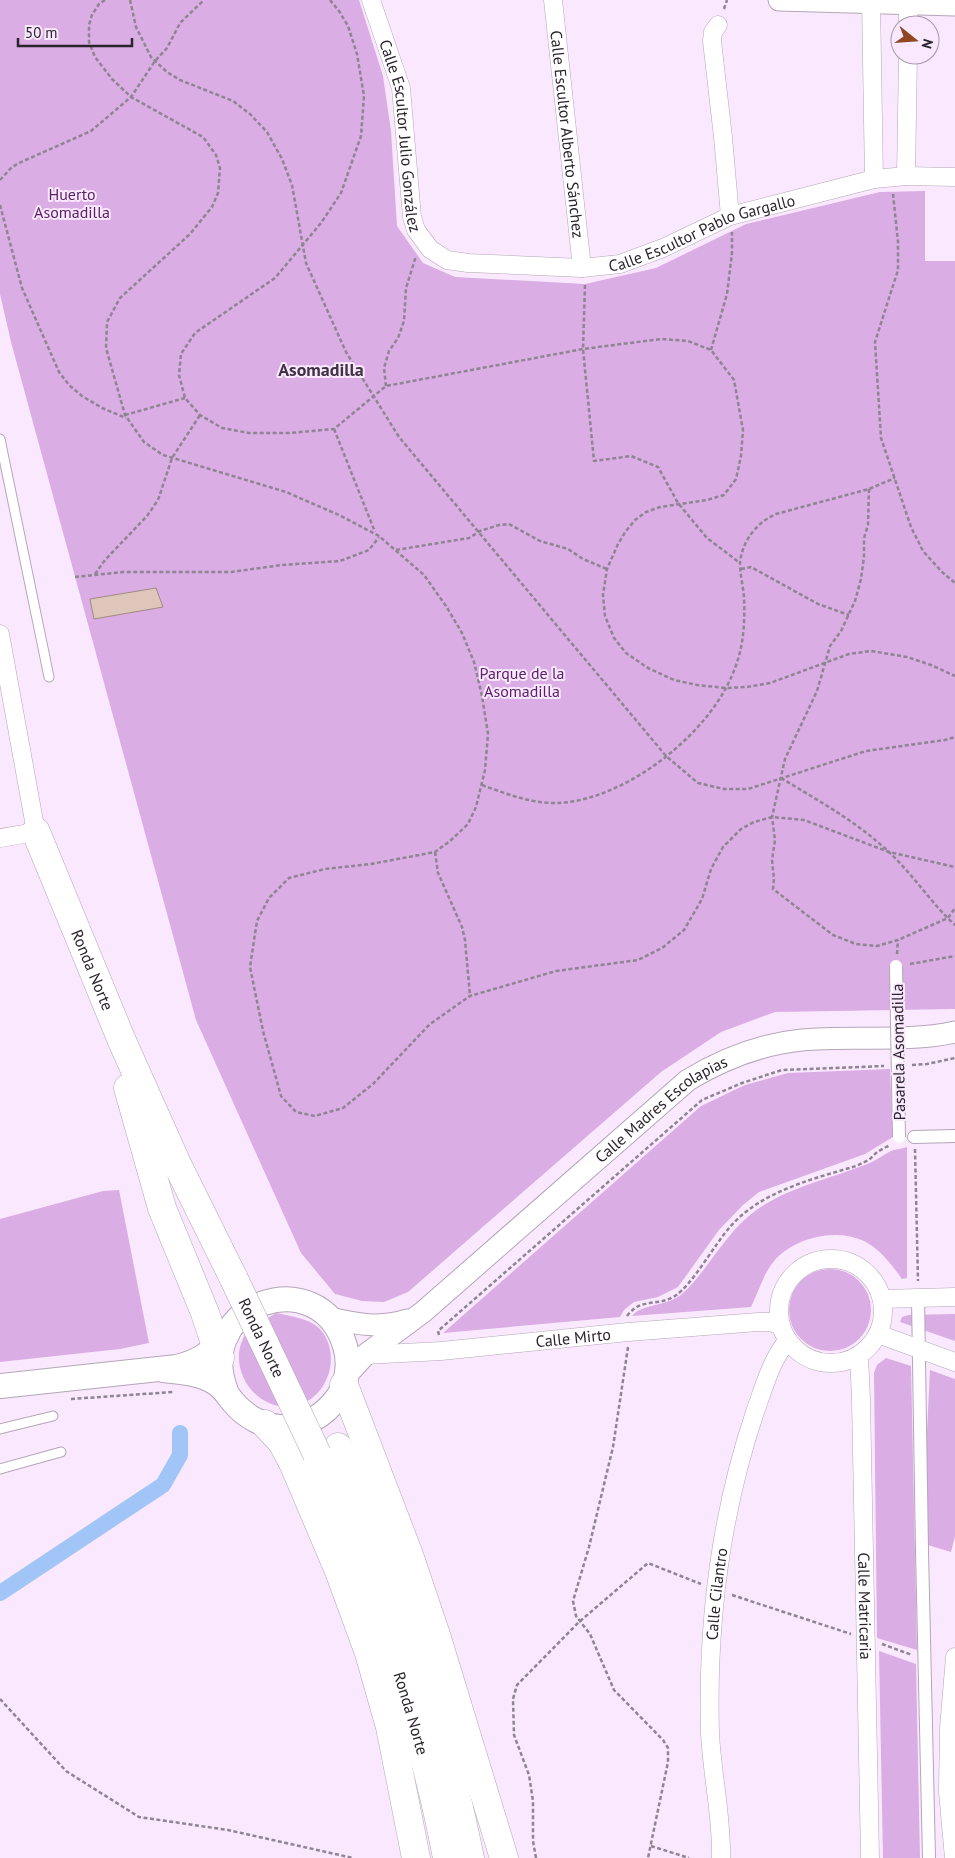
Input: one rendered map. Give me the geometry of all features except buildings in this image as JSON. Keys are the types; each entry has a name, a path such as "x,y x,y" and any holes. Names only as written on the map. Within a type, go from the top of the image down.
{"highway":[{"name":"Ronda Norte","path":"36,832 122,1041 177,1164 234,1279 386,1560 416,1649 450,1764 470,1858"},
{"path":"122,1041 125,1079 162,1208 205,1313 221,1346"},
{"path":"345,1380 409,1555 437,1638 504,1858"},
{"path":"265,1424 282,1442 294,1465 339,1571 369,1653 392,1736 416,1858"},
{"name":"Ronda Norte","path":"327,1451 353,1540 388,1638 429,1779 447,1858"}],"main road":[{"path":"0,1386 177,1367 198,1360 221,1346 235,1322 245,1312 258,1304 286,1299 301,1301 330,1318 337,1328 346,1351 348,1364 345,1380 332,1405 321,1415 308,1422 294,1426 279,1427 265,1424 242,1412 226,1391 222,1380 221,1346"},
{"path":"163,1370 207,1378 226,1391"}],"street":[{"name":"Calle Escultor Julio González","path":"371,0 401,88 412,217 416,230 430,249 447,260"},
{"name":"Calle Escultor Alberto Sánchez","path":"553,0 582,268"},
{"path":"780,0 908,2 955,5"},
{"path":"871,1 890,178"},
{"path":"908,2 908,15"},
{"path":"718,25 712,41 730,216"},
{"path":"890,178 907,65"},
{"name":"Calle Escultor Pablo Gargallo","path":"447,260 468,263 582,268 620,264 663,248 730,216 890,178 955,177"},
{"path":"0,634 36,832 0,838"},
{"name":"Pasarela Asomadilla","path":"896,966 899,1137"},
{"name":"Calle Madres Escolapias","path":"345,1380 365,1355 423,1312 688,1080 711,1066 750,1051 803,1040 937,1036 955,1032"},
{"path":"914,1137 955,1136"},
{"path":"826,1258 841,1259 855,1264 867,1272 877,1284 882,1299 883,1317 878,1334 873,1342 859,1355 844,1362 828,1363 812,1360 799,1352 784,1333 779,1310 781,1295 788,1282 798,1270 811,1262 826,1258"},
{"path":"882,1299 955,1297"},
{"path":"918,1298 929,1858"},
{"name":"Calle Madres Escolapias","path":"330,1318 366,1325 391,1325 423,1312"},
{"name":"Calle Mirto","path":"365,1355 441,1351 628,1332 758,1322 769,1322 784,1333"},
{"name":"Calle Cilantro","path":"721,1858 720,1824 710,1735 710,1654 715,1589 730,1498 744,1446 780,1349 784,1333"},
{"path":"878,1334 955,1362"},
{"name":"Calle Matricaria","path":"859,1355 870,1858"},
{"path":"954,1858 948,1792 949,1728 955,1657"}],"lane":[{"path":"0,439 49,677"},
{"path":"0,1429 53,1416"},
{"path":"0,1469 61,1452"}],"path":[{"path":"105,0 99,4 92,15 89,25 89,42 95,56 112,79 131,96 203,137 216,155 220,168 218,193 212,207 190,234 120,298 107,322 106,348 126,417 144,442 163,455 286,492 340,515 379,536 424,575 446,606 462,633 474,662 482,696 488,734 482,784 476,807 468,824 435,852 371,864 325,869 289,878 269,898 257,921 250,967 263,1031 281,1096 296,1112 315,1116 344,1108 373,1084 430,1024 470,996 556,971 638,960 662,948 684,930 702,899 711,869 723,847 742,828 754,822 772,817 804,820 889,852 955,867"},
{"path":"130,0 136,27 151,57 155,61 180,80 232,102 250,114 267,132 282,159 292,185 306,263 346,352 399,436 666,756 698,783 724,789 748,789 866,751 955,738"},
{"path":"0,180 12,167 91,131 131,96 155,61 167,48 180,23 204,0"},
{"path":"330,0 348,26 357,54 364,96 361,136 341,193 321,223 275,278 195,333 181,354 179,375 185,398 200,415 222,428 248,433 290,433 334,429 386,386 583,349 661,339 688,341 712,350 734,380 743,430 742,456 736,479 724,495 707,500 678,503 646,512 635,520 626,531 607,570 603,595 605,616 614,638 626,652 648,668 674,680 697,685 726,688 770,683 849,654 871,651 907,657 955,676"},
{"path":"890,178 898,242 898,270 875,342 881,438 911,527 924,551 942,572 955,583"},
{"path":"0,205 22,288 59,372 69,385 82,396 102,408 126,417 185,398"},
{"path":"712,350 726,294 732,253 730,216"},
{"path":"386,386 384,368 389,351 398,338 404,321 406,288 417,251 423,240"},
{"path":"582,268 585,284 583,349 594,460 631,456 658,467 678,503 708,538 740,563"},
{"path":"95,574 105,560 147,516 158,500 172,458 200,415"},
{"path":"334,429 375,534"},
{"path":"482,784 530,800 560,803 602,794 629,782 653,768 701,723 726,688 735,668 744,637 744,597 740,563 744,545 758,525 776,514 869,489 895,478"},
{"path":"869,489 868,525 864,538 864,557 856,601 841,631 830,646 817,691 785,759 772,817 775,840 772,860 773,889 833,935 856,944 877,946 898,940 948,918 955,908"},
{"path":"396,550 469,538 480,531 509,524 540,540 568,549 607,570"},
{"path":"75,577 122,572 231,572 340,561 369,550 379,536"},
{"path":"741,569 751,567 818,604 849,615"},
{"path":"781,778 845,817 889,852 955,925"},
{"path":"435,852 438,872 462,927 470,996"},
{"path":"896,966 955,956"},
{"path":"628,1323 627,1316 634,1308 674,1296 686,1286 731,1225 751,1209 769,1197 787,1189 869,1160 877,1152 888,1146 900,1145 899,1137"},
{"path":"914,1137 918,1298"},
{"path":"629,1345 613,1447 589,1547 573,1601 579,1622 590,1634 614,1690 663,1740 668,1748 668,1762 648,1858"},
{"path":"536,1858 533,1841 533,1801 529,1775 514,1735 512,1699 517,1685 579,1622 648,1563 715,1589 925,1660"},
{"path":"2,1700 66,1770 139,1817 228,1830 353,1858"},
{"path":"651,1846 689,1858"}],"green space":[{"name":"Parque de la Asomadilla","path":"0,0 359,0 383,76 391,131 397,226 423,263 455,277 585,284 656,268 746,224 880,192 925,191 925,261 955,261 955,1009 775,1012 721,1032 661,1072 408,1292 384,1302 362,1301 335,1294 301,1253 196,1020 11,342 0,294"},
{"path":"890,1069 893,1137 865,1154 759,1192 743,1205 719,1230 678,1287 658,1297 634,1302 624,1310 620,1317 443,1333 701,1106 745,1085 788,1073"},
{"path":"907,1147 907,1278 902,1279 890,1263 870,1244 852,1237 827,1235 801,1242 779,1256 768,1270 751,1307 632,1316 642,1309 670,1301 683,1293 740,1224 763,1205 793,1190 857,1168 891,1151"},
{"path":"119,1190 149,1343 120,1349 0,1362 0,1219 103,1191"},
{"path":"830,1269 846,1272 859,1281 868,1294 871,1310 868,1326 859,1339 846,1348 830,1351 814,1348 801,1339 792,1326 789,1310 792,1294 801,1281 814,1272"},
{"path":"276,1313 299,1318 315,1325 326,1337 330,1348 330,1370 320,1391 311,1399 301,1404 286,1407 271,1404 259,1397 249,1387 242,1374 239,1360 240,1346 247,1332"},
{"path":"955,1314 955,1341 900,1322 902,1317 908,1315"},
{"path":"886,1358 911,1366 917,1650 877,1638 874,1373 877,1365"},
{"path":"930,1370 955,1379 955,1536 951,1552 928,1545 925,1473"},
{"path":"879,1651 916,1664 920,1858 883,1858"}],"waterway":[{"path":"0,1593 163,1485 180,1455 180,1433"}],"district":[{"name":"Asomadilla","path":"321,370"}],"park label":[{"name":"Huerto Asomadilla","path":"72,203"}]}
